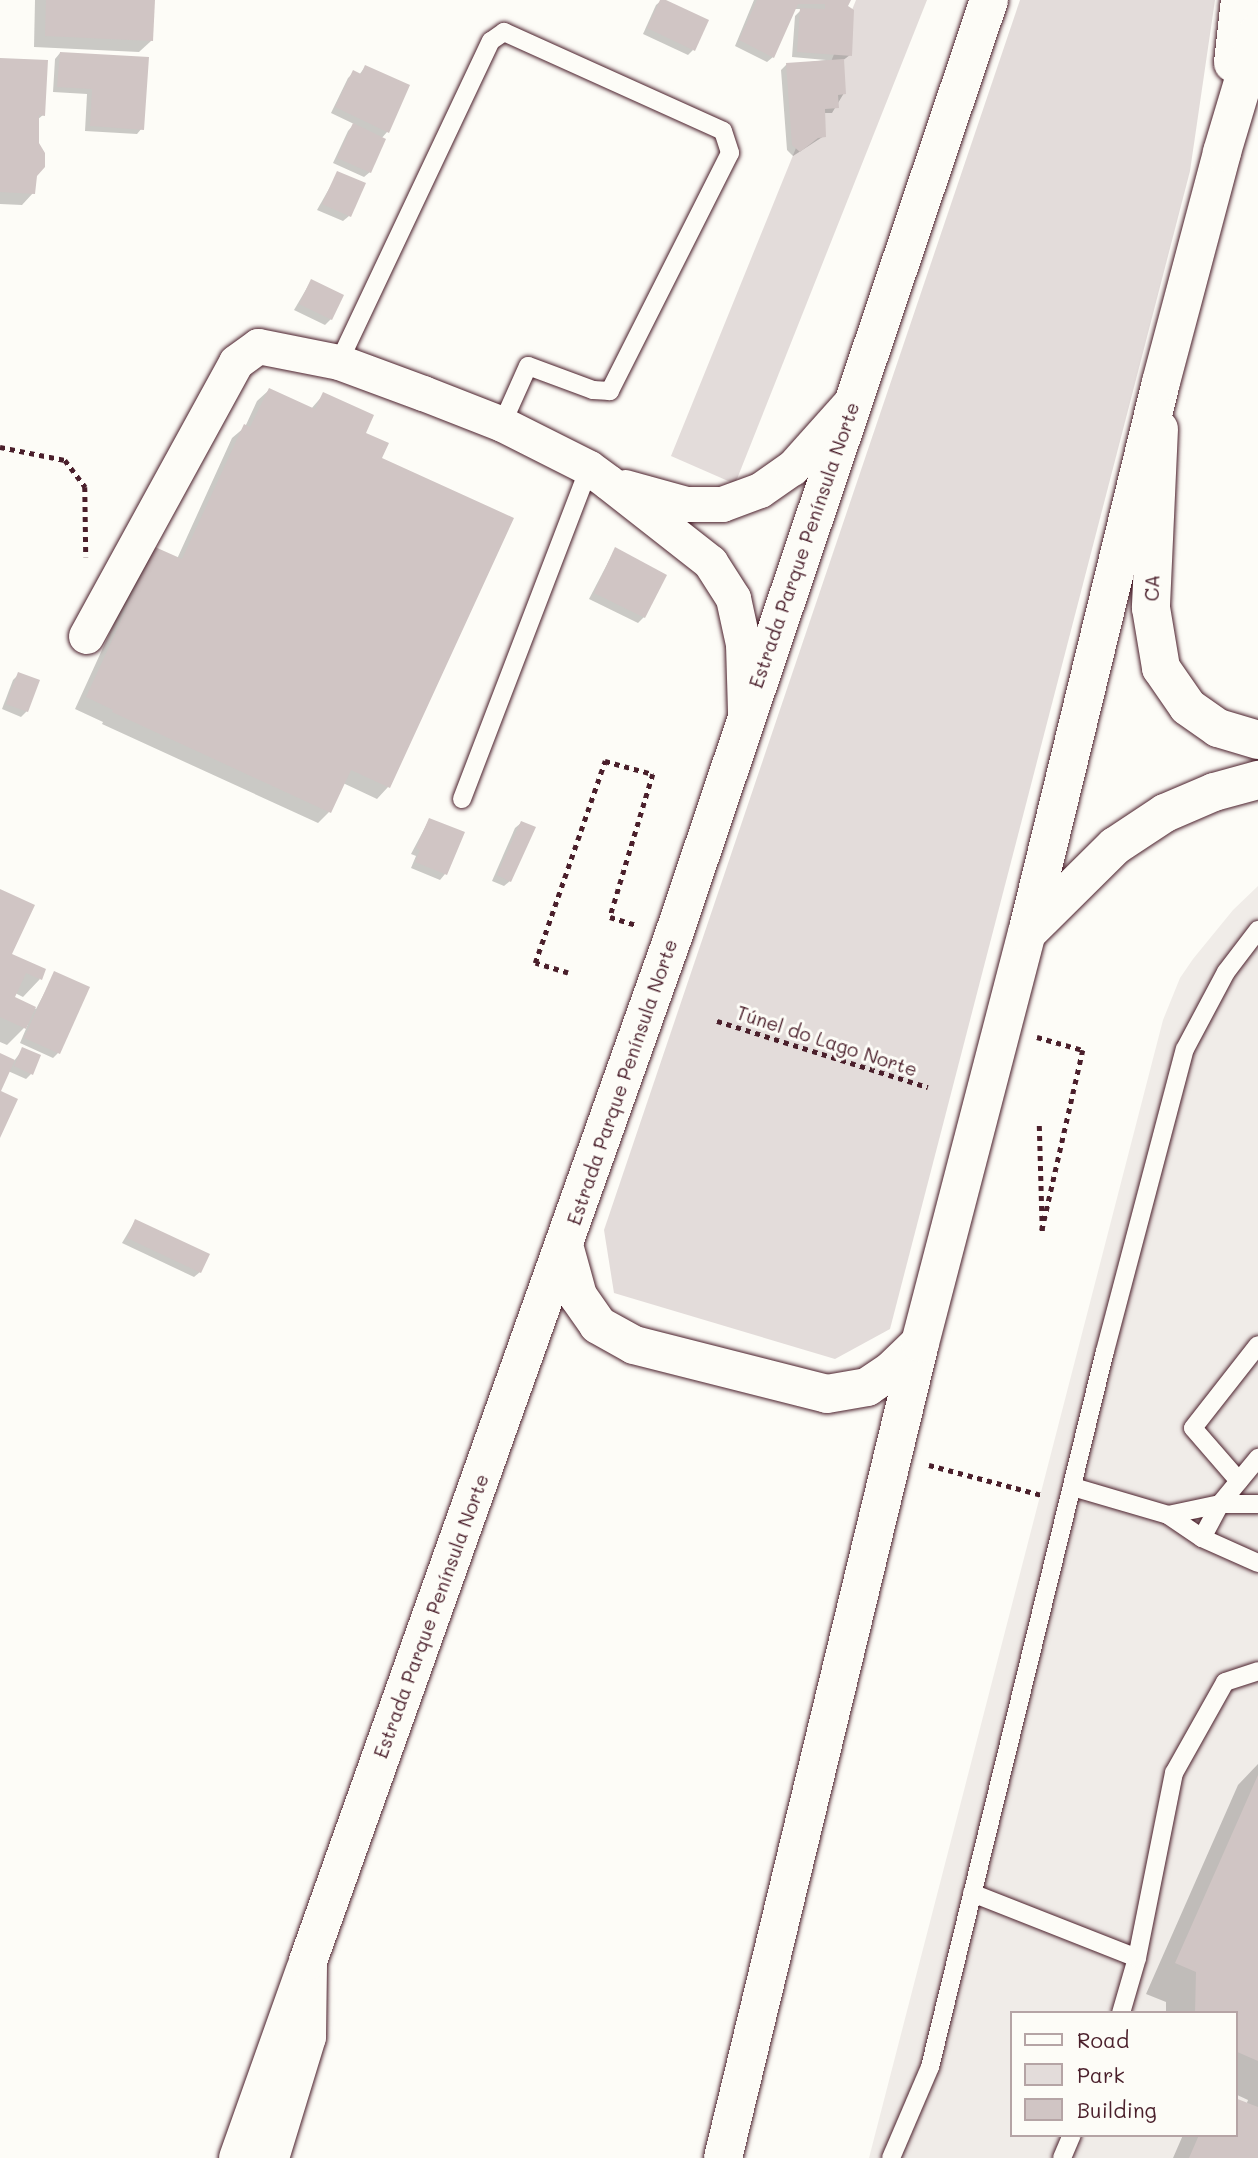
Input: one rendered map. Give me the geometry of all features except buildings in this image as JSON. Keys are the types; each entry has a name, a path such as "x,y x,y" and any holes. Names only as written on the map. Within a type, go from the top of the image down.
{"main road":[{"name":"Estrada Parque Península Norte","path":"238,2158 673,937 989,0"},
{"path":"1222,152 1240,0"},
{"path":"723,2158 892,1455 1027,933 1161,382 1222,152 1258,32"},
{"name":"CA","path":"1161,382 1151,608 1161,668 1188,707 1218,728 1258,740"},
{"path":"1027,933 1115,846 1165,813 1213,792 1258,780"},
{"path":"564,1245 578,1296 598,1325 634,1345 827,1394 867,1387 892,1370 920,1343"},
{"path":"270,2158 307,2037 308,1961"}],"street":[{"path":"86,636 236,362 258,346 339,362 502,424 599,475 686,505 722,504 760,490 792,468 852,401"},
{"path":"599,475 710,562 733,598 743,644 745,720"}],"lane":[{"path":"339,362 491,41 504,32 723,131 730,153 610,391 593,390 528,366 502,424"},
{"path":"462,799 599,475"},
{"path":"891,2158 930,2067 1105,1351 1185,1049 1226,972 1258,930"},
{"path":"1239,1481 1193,1428 1258,1345"},
{"path":"1202,1538 1220,1504 1258,1458"},
{"path":"1073,1487 1168,1515 1202,1538 1258,1563"},
{"path":"1168,1515 1220,1504 1258,1504"},
{"path":"1122,2011 1138,1958 1174,1773 1225,1682 1258,1671"},
{"path":"972,1893 1138,1958"},
{"path":"1062,2158 1071,2137"}],"path":[{"path":"0,447 65,460 85,487 86,568"},
{"path":"568,973 535,962 605,761 653,774 610,917 673,937"},
{"name":"Túnel do Lago Norte","path":"717,1021 928,1087"},
{"path":"1002,1028 1083,1049 1042,1231 1039,1123"},
{"path":"892,1455 1041,1495 1073,1487"}],"shaded area":[{"path":"1258,886 1258,2158 869,2158 1163,1020 1180,978 1233,910"}],"green space":[{"path":"856,0 927,0 735,484 671,456"},
{"path":"1020,0 1215,0 1190,171 890,1329 835,1359 614,1293 604,1230"}]}
